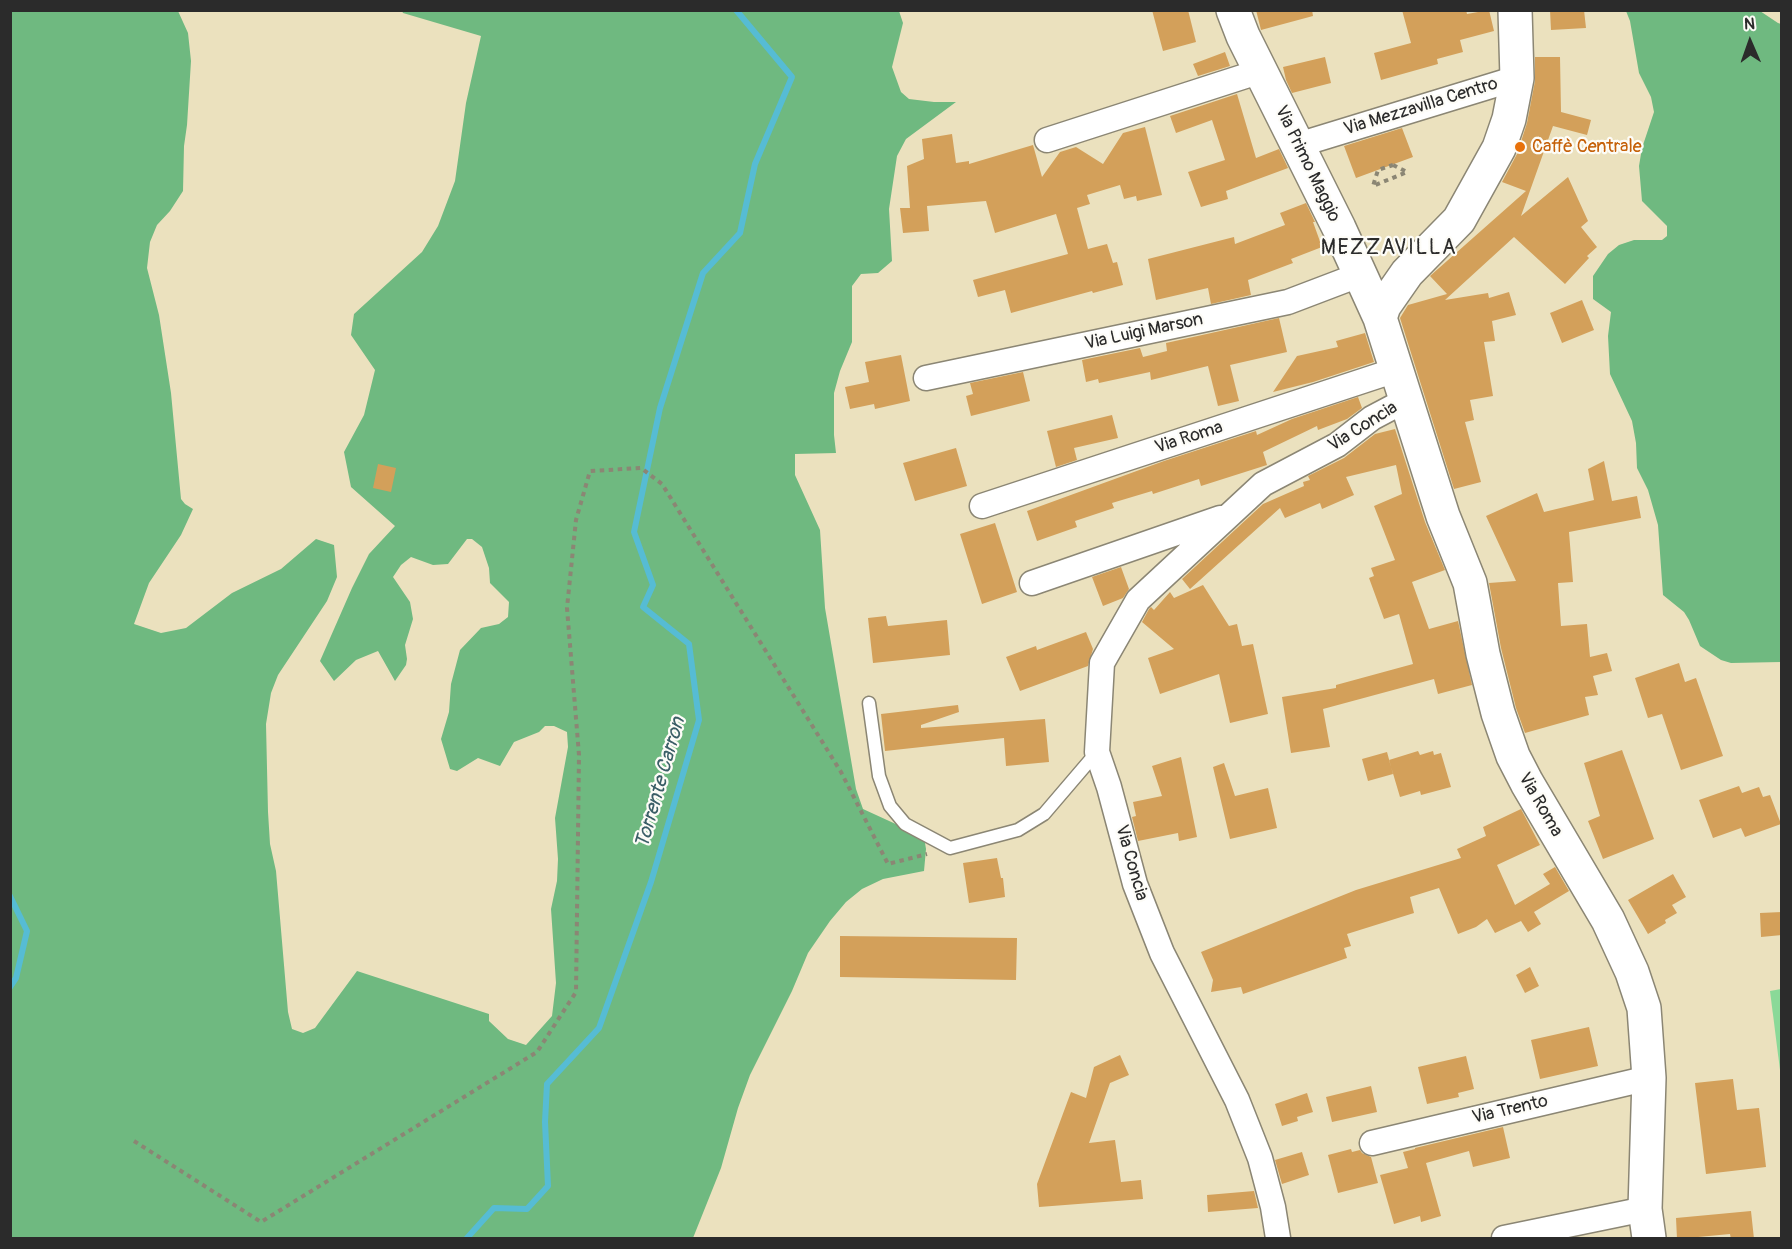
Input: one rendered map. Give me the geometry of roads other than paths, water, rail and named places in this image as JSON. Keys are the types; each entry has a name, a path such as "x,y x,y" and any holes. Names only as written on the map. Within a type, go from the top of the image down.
{"main road":[{"name":"Via Primo Maggio","path":"1233,10 1380,318"},
{"path":"1515,10 1517,78"},
{"name":"Via Mezzavilla Centro","path":"1380,318 1384,306 1407,273 1459,220 1499,148 1509,119 1517,78"},
{"path":"1355,265 1369,266 1403,280"},
{"name":"Via Roma","path":"1380,318 1443,516 1470,583 1483,654 1498,713 1513,756 1608,920 1632,972 1644,1008 1649,1078 1647,1224"}],"street":[{"path":"1047,140 1261,71"},
{"name":"Via Mezzavilla Centro","path":"1298,145 1517,78"},
{"name":"Via Luigi Marson","path":"926,378 1288,302 1355,265"},
{"name":"Via Roma","path":"982,506 1401,385"},
{"name":"Via Concia","path":"1278,1239 1273,1207 1260,1158 1237,1100 1162,953 1135,884 1110,787 1097,752 1102,663 1138,600 1230,514 1263,484 1337,445 1372,418 1401,385"},
{"name":"Via Concia","path":"1032,583 1230,514"},
{"name":"Via Trento","path":"1372,1143 1649,1078"},
{"path":"1504,1239 1647,1224"}],"lane":[{"path":"869,703 879,776 890,806 905,824 950,848 1018,830 1044,814 1097,752"}],"waterway":[{"name":"Torrente Carron","path":"467,1238 494,1208 527,1209 548,1186 545,1122 547,1084 599,1028 651,882 699,720 689,644 643,607 653,585 634,532 660,408 703,273 740,233 755,164 792,77 736,10"},
{"path":"10,896 27,931 16,978 10,987"}],"place":[{"name":"Caffè Centrale","path":"1520,147"}],"district":[{"name":"MEZZAVILLA","path":"1389,249"}]}
